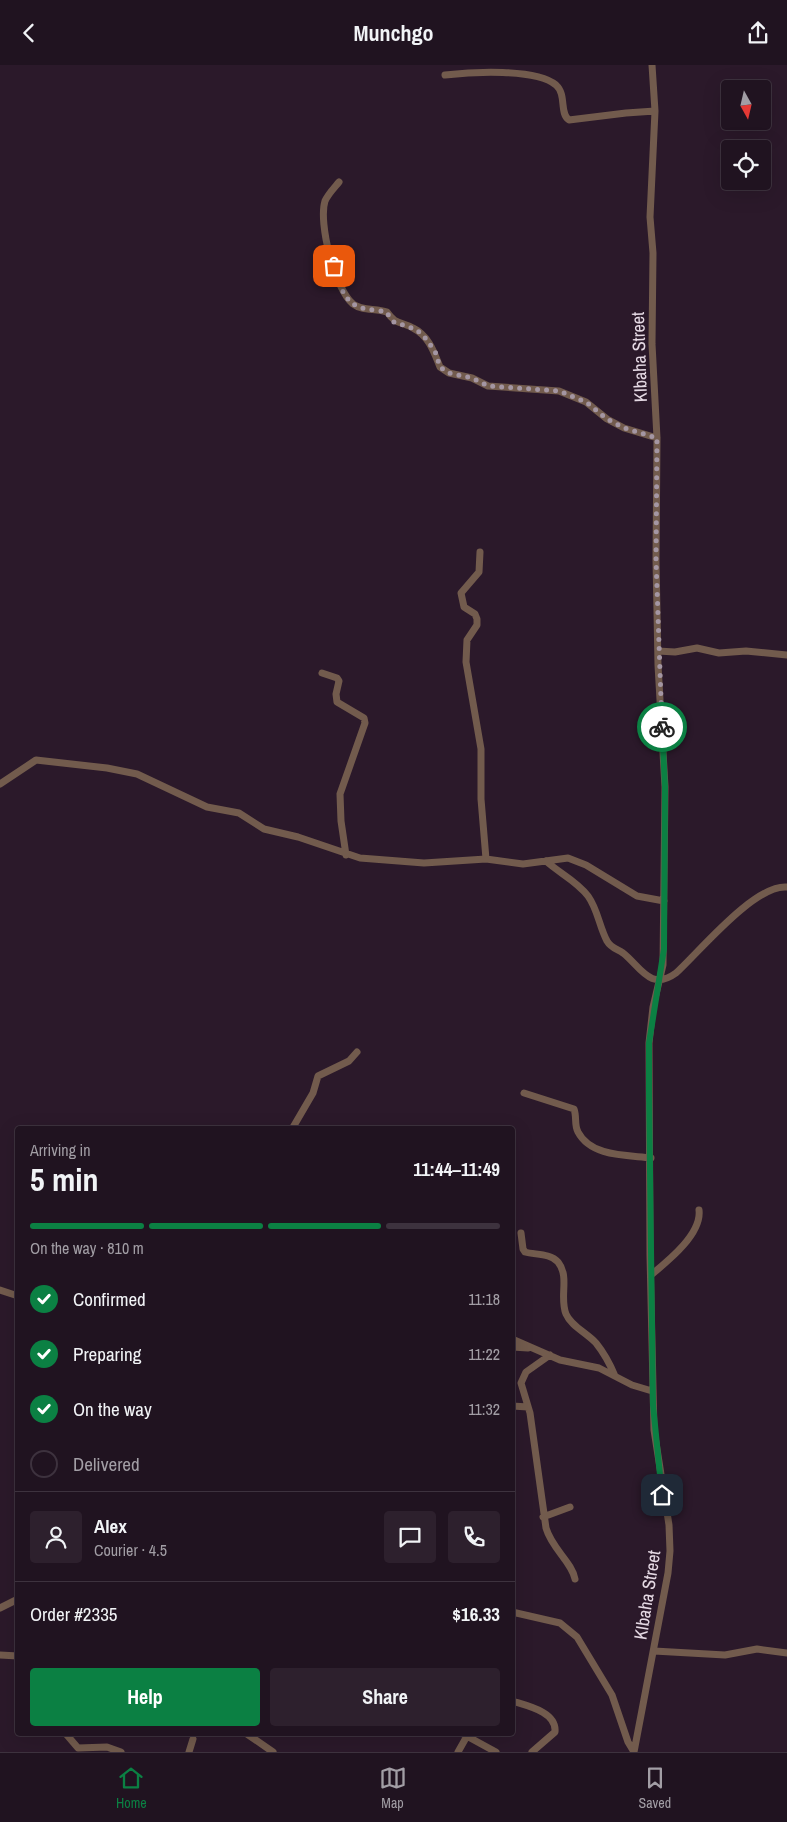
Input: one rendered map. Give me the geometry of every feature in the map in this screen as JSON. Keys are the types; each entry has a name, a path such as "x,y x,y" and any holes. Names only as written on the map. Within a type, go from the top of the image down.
{"street":[{"name":"KIbaha Street","path":"634,1752 668,1573 670,1551 669,1525 655,1440 652,1391 649,1043 653,1007 660,980 664,949 665,787 658,651 655,529 657,438 652,344 653,253 650,217 654,111 652,65"},
{"path":"445,75 494,72 528,76 550,82 561,92 565,116 569,121 654,111"},
{"path":"339,181 325,200 326,235 341,289 353,304 360,308 386,312 394,322 415,329 434,349 440,367 449,373 472,378 488,386 559,391 586,402 607,419 624,428 657,438"},
{"path":"480,552 479,572 461,593 464,607 477,619 477,625 467,640 466,662 481,749 481,799 486,859"},
{"path":"658,651 675,652 697,648 719,653 746,651 787,655"},
{"path":"322,673 337,678 339,681 336,699 339,706 364,718 364,723 340,794 346,855"},
{"path":"0,785 36,760 125,771 137,774 202,805 216,810 239,813 264,829 298,837 346,855 404,863 486,859 513,864 572,858 637,897 664,901"},
{"path":"546,861 588,895 600,917 609,944 645,974 660,980 667,979 676,973 752,900 770,889 787,887"},
{"path":"294,1126 313,1093 318,1076 349,1061 357,1052"},
{"path":"524,1093 574,1109 577,1130 583,1139 595,1149 651,1158"},
{"path":"651,1275 671,1258 687,1240 699,1221 699,1210"},
{"path":"521,1233 522,1249 525,1252 551,1257 557,1261 564,1284 563,1296 566,1314 570,1321 595,1342 605,1354 615,1376"},
{"path":"0,1289 15,1295"},
{"path":"515,1340 567,1361 600,1368 632,1385 652,1391"},
{"path":"515,1347 531,1348"},
{"path":"550,1355 522,1378 522,1388 528,1407 543,1517 551,1543 570,1566 575,1579"},
{"path":"515,1406 528,1407"},
{"path":"543,1517 570,1507"},
{"path":"0,1608 15,1600"},
{"path":"515,1613 560,1623 578,1637 612,1695 628,1742 634,1752"},
{"path":"654,1651 725,1655 762,1649 787,1653"},
{"path":"0,1655 15,1657"},
{"path":"515,1702 549,1715 554,1722 555,1732 532,1752"},
{"path":"68,1736 78,1748 107,1747 121,1752"},
{"path":"251,1736 273,1752"},
{"path":"458,1752 465,1736"},
{"path":"467,1736 496,1752"},
{"path":"189,1752 193,1739"}],"way so far":[{"path":"334,266 341,289 353,304 360,308 386,312 394,322 405,324 415,329 423,335 434,349 438,363 443,370 455,375 472,378 488,386 512,386 559,391 586,402 600,415 624,428 657,438 655,529 658,665 662,727"}],"route":[{"path":"662,727 665,787 664,949 663,965 653,1007 649,1043 652,1386 654,1430 662,1495"}]}
